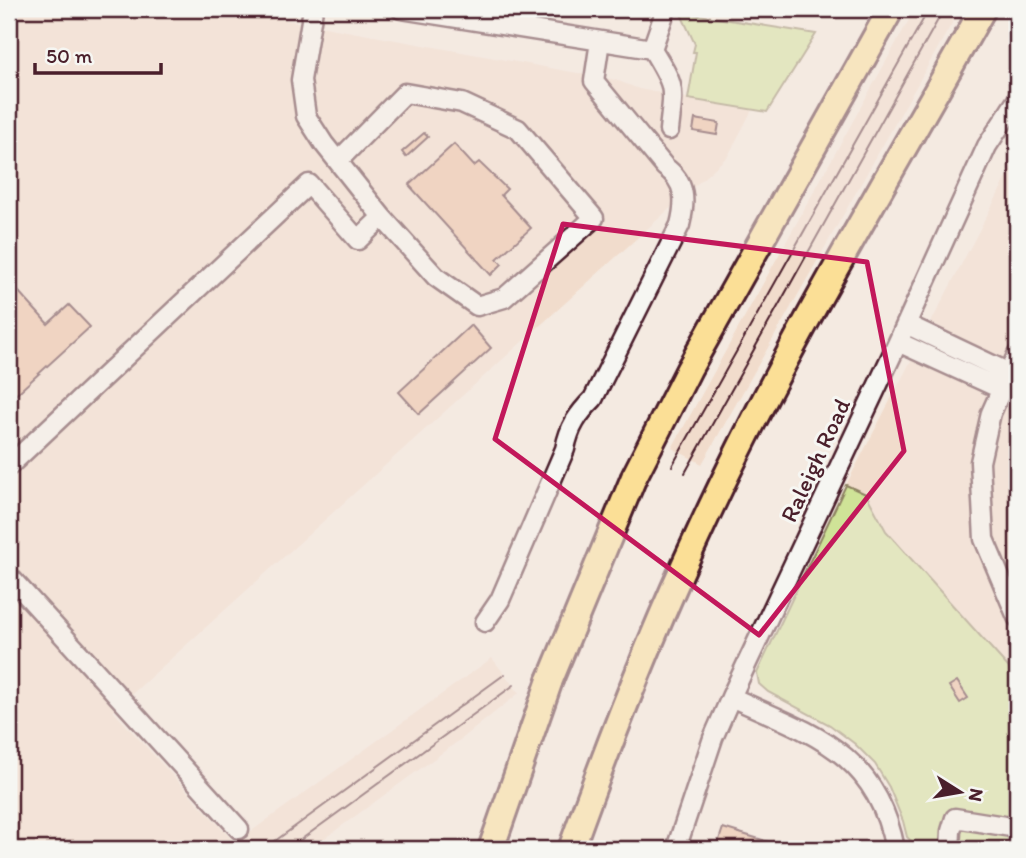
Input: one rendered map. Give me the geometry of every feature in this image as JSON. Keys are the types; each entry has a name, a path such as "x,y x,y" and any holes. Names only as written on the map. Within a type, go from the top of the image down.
{"highway":[{"path":"491,849 550,680 634,477 689,369 891,9"},
{"path":"571,849 650,641 698,534 752,424 813,311 983,9"}],"street":[{"path":"313,9 301,80 306,116 324,144 382,217 436,277 477,306 504,298 594,218 518,129 462,103 405,93 338,161"},
{"path":"401,9 511,17 600,41 652,50 672,82 669,131"},
{"path":"652,50 666,9"},
{"path":"485,622 500,600 565,449 568,433 577,415 593,399 680,225 685,204 683,188 676,174 665,167 594,81 600,41"},
{"name":"Raleigh Road","path":"676,849 713,738 731,696 987,146 1017,100"},
{"path":"9,466 309,184 358,240 382,217"},
{"path":"906,324 1005,381"},
{"path":"898,342 1005,381"},
{"path":"1017,355 991,413 980,462 984,539 1017,617"},
{"path":"9,576 239,829"},
{"path":"731,696 809,731 851,760 876,792 892,832 895,849"},
{"path":"950,849 951,831 956,818 1017,828"}],"highlighted area":[{"path":"563,224 867,262 904,451 759,635 495,439"}],"shaded area":[{"path":"9,9 226,9 616,80 639,89 752,110 728,156 113,711 235,843 492,658 519,693 464,737 310,849 9,849"},
{"path":"915,9 960,9 702,464 672,448"},
{"path":"1017,158 1017,677 886,531 866,494 846,485"}],"green space":[{"path":"680,12 816,34 767,112 688,99 696,52 693,52 695,44"},
{"path":"846,485 866,494 886,531 1017,677 1017,849 963,849 913,843 907,837 889,787 875,764 830,725 768,692 759,684 757,673"}],"building":[{"path":"695,119 719,123 717,135 693,131"},
{"path":"424,133 428,137 406,157 402,152"},
{"path":"454,144 474,166 479,162 507,189 501,195 531,228 497,259 502,264 491,275 409,185"},
{"path":"9,281 48,324 69,305 90,327 10,400"},
{"path":"471,325 491,348 419,414 399,392"},
{"path":"957,681 968,698 960,703 949,686"},
{"path":"723,828 792,849 716,849"}],"tram line":[{"path":"672,466 929,9"},
{"path":"685,473 944,9"},
{"path":"264,849 505,674"},
{"path":"288,849 514,685"}]}
